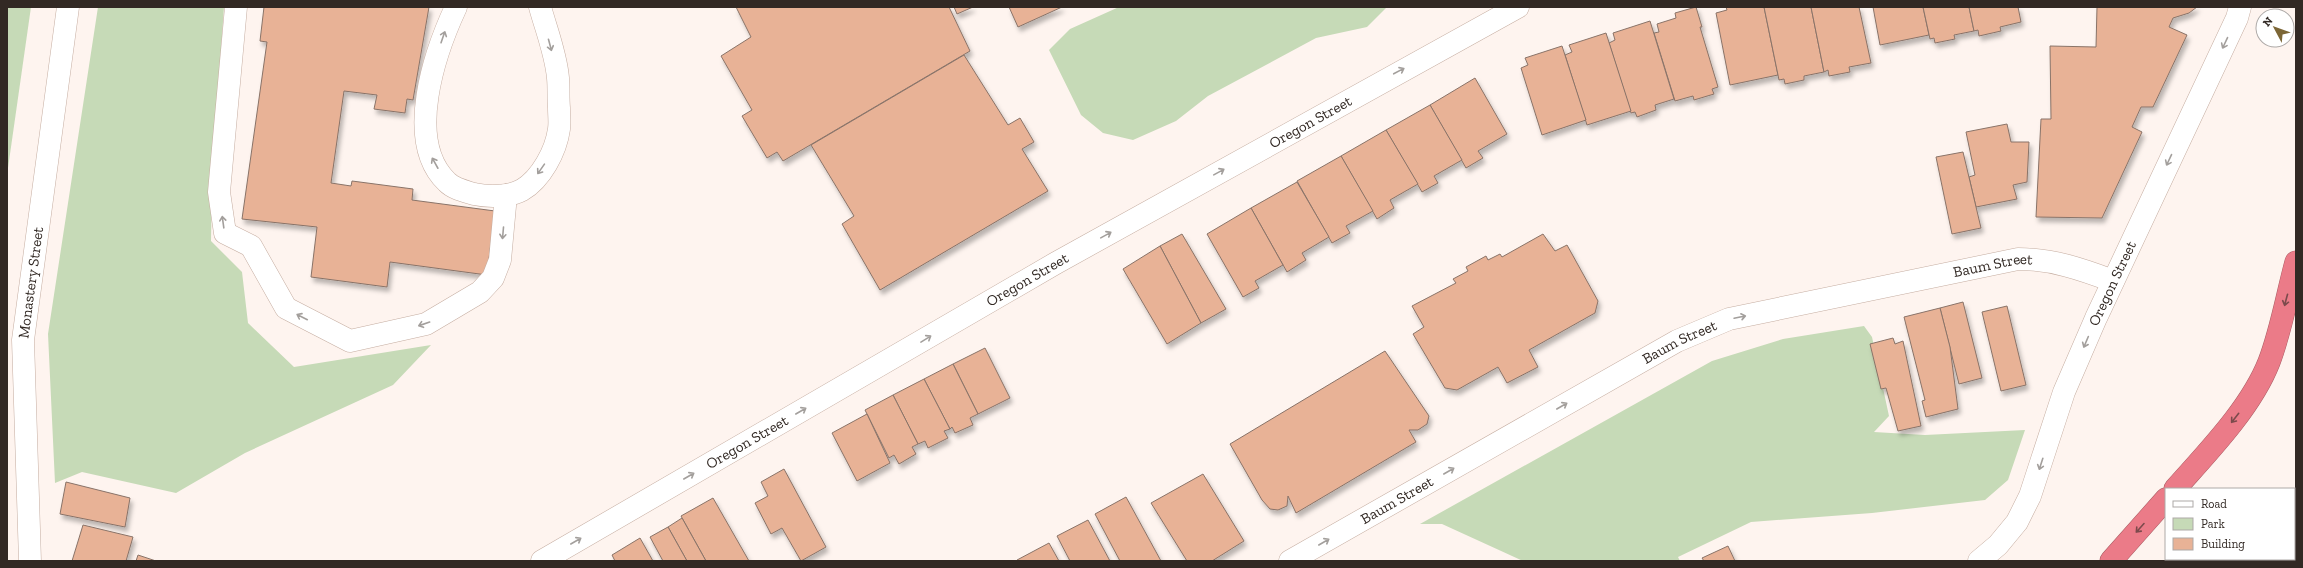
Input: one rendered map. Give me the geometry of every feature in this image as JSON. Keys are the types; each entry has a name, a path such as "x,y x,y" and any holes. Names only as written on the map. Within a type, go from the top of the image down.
{"highway":[{"path":"2176,488 2218,440 2246,404 2269,363 2296,262"},
{"path":"2111,561 2165,500"}],"street":[{"name":"Monastery Street","path":"30,561 23,340 68,7"},
{"path":"236,7 219,192 225,233 251,246 286,308 350,342 426,324 480,292 493,278 500,260 506,195"},
{"path":"456,7 434,61 428,93 425,132 432,159 446,181 454,188 484,196 506,195 521,190 538,174 552,154 559,129 558,76 540,7"},
{"name":"Oregon Street","path":"542,561 1056,263 1518,7"},
{"name":"Oregon Street","path":"1982,558 1998,545 2017,522 2030,496 2064,392 2113,281 2240,7"},
{"name":"Baum Street","path":"1290,561 1677,341 1729,319 2018,259 2051,261 2081,268 2113,281"}],"green space":[{"path":"7,7 31,7 7,175"},
{"path":"98,7 224,7 212,182 211,241 242,272 248,323 294,367 431,345 393,385 245,453 176,493 82,472 55,483 48,334"},
{"path":"1119,7 1387,7 1367,27 1316,38 1208,96 1176,121 1133,140 1103,133 1081,115 1049,50 1070,29"},
{"path":"1864,326 1872,337 1889,416 1874,432 1925,435 2025,430 2008,480 1985,500 1872,513 1751,522 1678,557 1680,561 1523,561 1442,524 1420,524 1712,361 1783,339"}],"building":[{"path":"264,7 429,7 413,100 407,99 405,113 374,109 377,95 344,91 331,183 351,186 352,181 413,189 412,200 495,211 487,275 390,262 387,287 311,277 317,227 242,219 267,42 260,41"},
{"path":"736,7 949,7 970,51 783,161 777,152 767,158 742,116 752,110 721,56 751,37"},
{"path":"954,7 973,7 957,14"},
{"path":"1009,7 1062,7 1018,27"},
{"path":"1696,7 1702,27 1700,27 1718,87 1712,89 1714,94 1694,100 1693,96 1675,101 1654,33 1659,32 1657,24 1676,18 1675,13"},
{"path":"1726,7 1764,7 1778,75 1730,85 1716,13 1727,10"},
{"path":"1764,7 1811,7 1824,72 1804,76 1804,80 1785,84 1784,79 1779,80"},
{"path":"1811,7 1859,7 1871,63 1849,67 1850,72 1829,76 1828,70 1824,72"},
{"path":"1873,7 1923,7 1929,35 1880,45"},
{"path":"1923,7 1969,7 1974,31 1954,35 1955,39 1935,43 1934,38 1930,39"},
{"path":"1969,7 2018,7 2021,22 2000,27 2001,31 1979,36 1978,30 1974,31"},
{"path":"2097,7 2197,7 2189,13 2173,18 2169,27 2187,35 2153,107 2141,107 2132,127 2142,132 2102,218 2036,217 2041,119 2051,119 2050,46 2096,47"},
{"path":"1650,21 1674,99 1655,105 1656,110 1637,117 1635,112 1631,113 1609,43 1615,40 1613,33"},
{"path":"1606,33 1631,111 1587,125 1565,55 1572,52 1569,45"},
{"path":"1562,46 1586,120 1542,135 1521,68 1528,65 1525,58"},
{"path":"964,55 1008,125 1020,118 1034,142 1022,149 1048,191 880,290 842,224 854,216 811,145"},
{"path":"1475,78 1507,134 1478,151 1483,158 1466,168 1430,105"},
{"path":"1430,105 1462,160 1434,176 1438,183 1422,192 1386,130"},
{"path":"2007,124 2011,142 2029,142 2027,182 2013,185 2017,199 1976,207 1969,177 1975,175 1966,132"},
{"path":"1386,130 1418,184 1390,200 1394,208 1377,219 1341,156"},
{"path":"1963,152 1981,228 1952,234 1936,157"},
{"path":"1341,156 1373,211 1346,226 1350,233 1332,243 1297,181"},
{"path":"1297,182 1329,237 1302,253 1306,260 1287,272 1251,208"},
{"path":"1251,208 1283,265 1255,281 1259,288 1243,297 1207,234"},
{"path":"1182,234 1226,309 1201,323 1160,246"},
{"path":"1543,234 1555,251 1567,245 1598,301 1595,313 1529,350 1538,367 1507,383 1498,367 1457,390 1445,388 1413,334 1424,327 1412,306 1456,283 1453,279 1468,271 1466,267 1486,256 1488,260 1500,254 1502,257"},
{"path":"1160,246 1201,323 1167,344 1123,269"},
{"path":"1963,302 1982,378 1959,384 1940,308"},
{"path":"2007,306 2026,385 2001,391 1982,312"},
{"path":"1940,308 1950,347 1958,409 1926,417 1922,401 1925,400 1904,317"},
{"path":"1893,338 1895,344 1903,341 1921,426 1898,431 1886,388 1881,389 1870,344"},
{"path":"985,348 1010,398 978,414 953,364"},
{"path":"1385,351 1429,416 1427,424 1418,430 1409,430 1416,442 1296,513 1288,496 1287,506 1278,510 1270,509 1262,500 1230,444"},
{"path":"953,364 978,414 970,418 973,425 955,433 952,427 950,429 924,379"},
{"path":"924,379 950,429 944,431 948,438 928,448 925,441 918,444 893,395"},
{"path":"893,395 918,444 912,447 916,454 899,464 894,455 889,458 865,410"},
{"path":"867,414 890,463 857,481 832,433"},
{"path":"784,469 826,547 801,561 782,528 771,534 755,503 768,496 761,482"},
{"path":"1203,474 1244,541 1212,561 1187,561 1151,503"},
{"path":"66,482 130,498 125,527 60,514"},
{"path":"1126,497 1161,561 1120,561 1095,514"},
{"path":"713,498 749,561 706,561 681,516"},
{"path":"682,518 706,561 687,561 668,527"},
{"path":"1088,520 1110,561 1070,561 1057,536"},
{"path":"83,525 133,537 126,561 72,561"},
{"path":"668,527 687,561 663,561 650,537"},
{"path":"640,538 653,561 615,561 612,555"},
{"path":"1049,543 1059,561 1017,560"},
{"path":"1728,546 1735,561 1704,561 1702,558"},
{"path":"138,555 156,561 136,561"}]}
